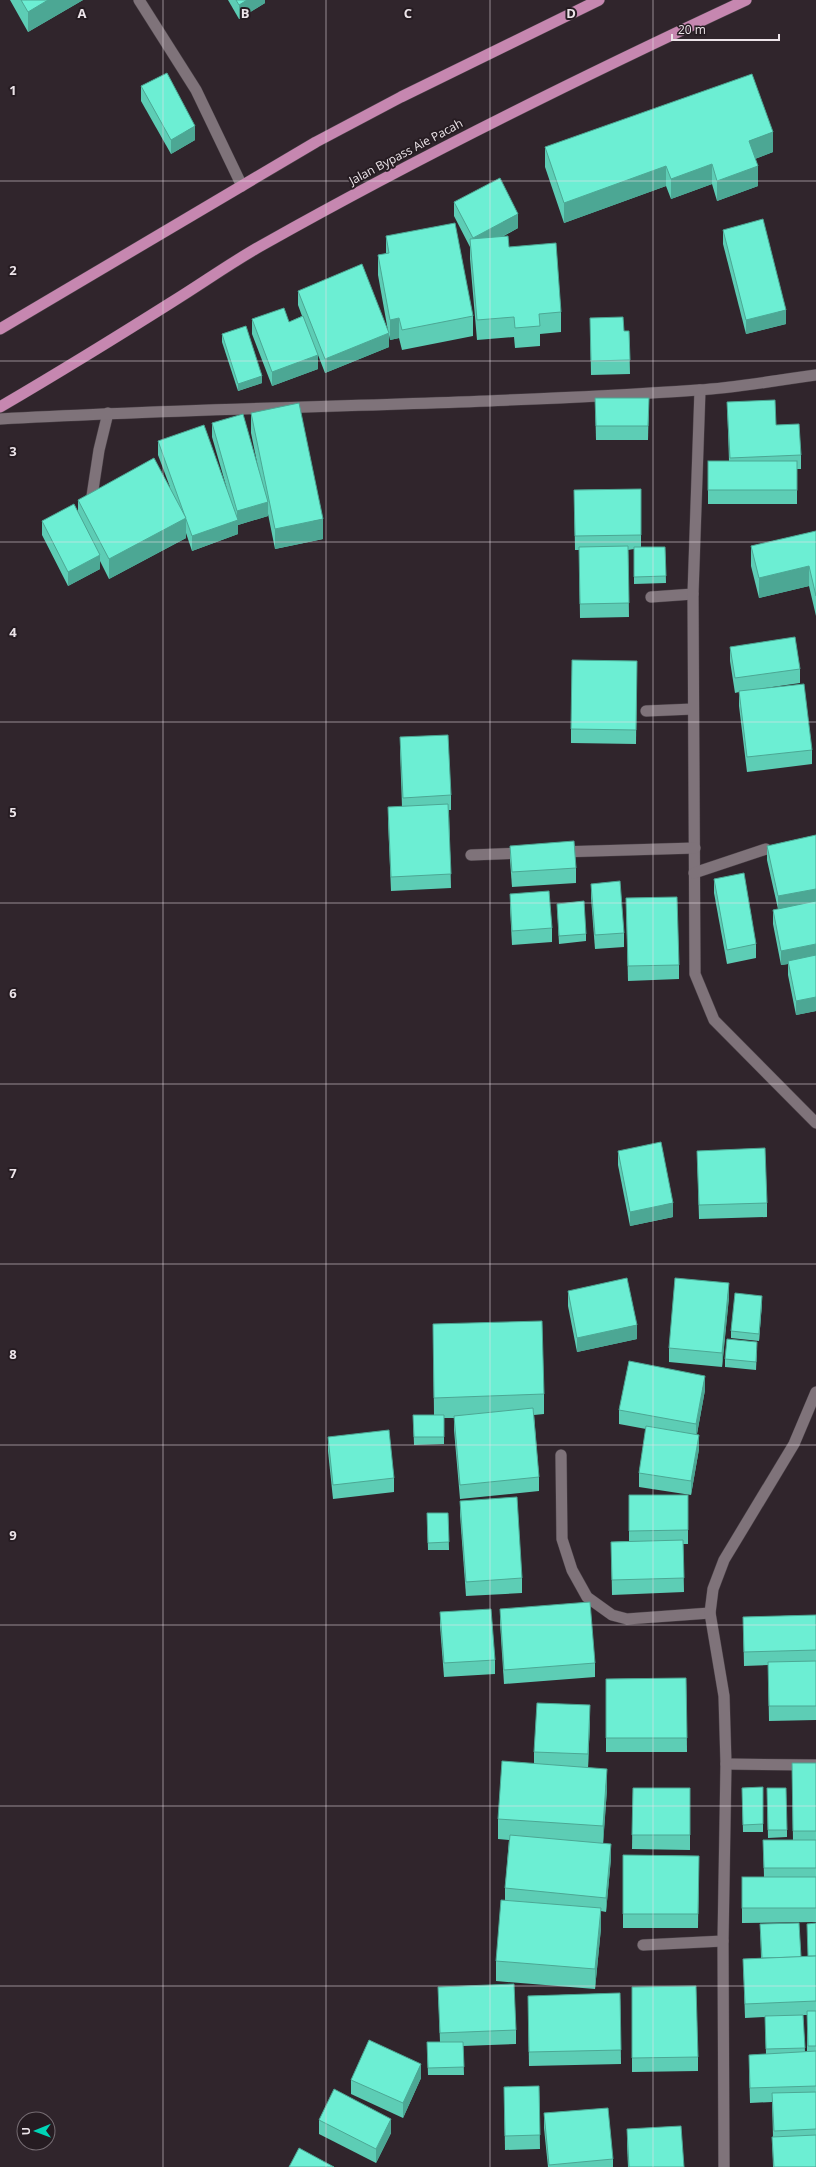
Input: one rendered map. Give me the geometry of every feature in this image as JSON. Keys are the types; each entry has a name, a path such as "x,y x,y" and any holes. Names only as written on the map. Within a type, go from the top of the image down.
{"highway":[{"path":"0,329 60,295 316,142 401,97 599,0"},
{"name":"Jalan Bypass Aie Pacah","path":"0,407 92,352 263,245 420,158 560,88 746,0"}],"street":[{"path":"139,0 196,90 242,186"},
{"path":"0,419 108,413 268,410 700,390 816,375"},
{"path":"700,390 693,594 695,974 714,1020 816,1123"},
{"path":"92,496 99,450 108,413"},
{"path":"651,597 693,594"},
{"path":"646,711 693,709"},
{"path":"551,852 695,848"},
{"path":"694,873 766,849"},
{"path":"471,855 535,853"},
{"path":"724,2167 723,1942 726,1764 724,1696 710,1613 714,1589 724,1560 794,1444 816,1392"},
{"path":"561,1455 562,1539 572,1570 587,1597 612,1615 627,1619 710,1613"},
{"path":"726,1764 816,1765"},
{"path":"643,1945 723,1942"}],"building":[{"path":"21,0 48,0 28,12"},
{"path":"236,0 247,0 239,5"},
{"path":"167,73 195,126 171,140 141,86"},
{"path":"752,74 773,132 749,141 758,166 717,181 712,164 671,179 666,166 564,203 545,147"},
{"path":"500,178 518,214 473,238 454,202"},
{"path":"763,219 786,310 746,320 723,230"},
{"path":"455,223 473,316 402,330 399,318 390,320 378,255 389,253 386,236"},
{"path":"508,236 509,247 556,243 561,312 539,314 540,326 515,328 514,317 477,320 470,239"},
{"path":"362,264 389,333 325,359 298,291"},
{"path":"284,308 289,322 303,316 318,355 272,372 252,319"},
{"path":"623,317 624,331 629,331 630,360 591,361 590,318"},
{"path":"246,326 262,376 238,384 222,334"},
{"path":"595,398 649,398 648,426 596,426"},
{"path":"775,400 776,425 799,424 801,455 730,458 727,402"},
{"path":"299,403 323,519 275,529 251,413"},
{"path":"243,414 268,502 237,511 212,423"},
{"path":"204,425 238,520 192,536 158,441"},
{"path":"154,458 186,518 109,559 78,500"},
{"path":"708,461 797,461 797,490 708,490"},
{"path":"641,489 641,535 575,536 574,490"},
{"path":"74,504 100,555 68,572 42,521"},
{"path":"816,531 816,596 809,566 759,578 751,546"},
{"path":"628,546 629,603 580,604 579,547"},
{"path":"634,547 665,547 666,576 634,577"},
{"path":"795,637 800,669 735,678 730,647"},
{"path":"572,660 637,661 636,730 571,729"},
{"path":"804,684 812,750 747,757 739,691"},
{"path":"448,735 451,795 403,798 400,737"},
{"path":"448,804 451,874 391,877 388,807"},
{"path":"816,835 816,889 778,896 767,846"},
{"path":"574,841 576,868 512,872 510,846"},
{"path":"744,873 756,944 727,950 714,879"},
{"path":"620,881 624,933 595,935 591,884"},
{"path":"549,891 552,928 512,931 510,894"},
{"path":"677,897 679,965 628,966 626,898"},
{"path":"584,901 586,934 559,936 557,904"},
{"path":"816,901 816,944 781,951 773,910"},
{"path":"816,955 816,997 796,1001 788,961"},
{"path":"661,1142 673,1203 630,1212 618,1151"},
{"path":"765,1148 767,1203 699,1205 697,1151"},
{"path":"627,1278 637,1325 577,1338 568,1291"},
{"path":"675,1278 729,1283 722,1353 669,1348"},
{"path":"735,1293 762,1296 759,1334 731,1331"},
{"path":"542,1321 544,1394 434,1398 433,1324"},
{"path":"727,1339 757,1342 756,1362 725,1359"},
{"path":"629,1361 705,1376 696,1424 619,1410"},
{"path":"533,1408 539,1477 460,1485 454,1416"},
{"path":"413,1415 444,1415 444,1437 414,1437"},
{"path":"646,1426 699,1435 691,1481 639,1473"},
{"path":"389,1430 394,1478 333,1485 328,1437"},
{"path":"629,1495 688,1495 688,1530 629,1531"},
{"path":"517,1497 522,1578 466,1582 460,1501"},
{"path":"427,1513 448,1513 449,1542 428,1543"},
{"path":"683,1540 684,1578 612,1580 611,1542"},
{"path":"590,1602 595,1663 504,1670 500,1609"},
{"path":"491,1609 495,1660 444,1663 440,1612"},
{"path":"816,1615 816,1650 744,1652 743,1617"},
{"path":"816,1661 816,1706 769,1706 768,1662"},
{"path":"686,1678 687,1738 606,1738 606,1679"},
{"path":"537,1703 590,1705 588,1754 534,1752"},
{"path":"502,1761 607,1769 603,1826 498,1819"},
{"path":"792,1763 816,1763 816,1831 793,1831"},
{"path":"763,1787 763,1824 743,1825 742,1788"},
{"path":"633,1788 690,1788 690,1835 632,1835"},
{"path":"767,1788 786,1788 787,1830 768,1830"},
{"path":"510,1835 611,1844 606,1898 505,1888"},
{"path":"763,1840 816,1840 816,1868 764,1868"},
{"path":"623,1855 699,1856 698,1914 623,1914"},
{"path":"742,1877 816,1877 816,1908 742,1908"},
{"path":"501,1900 601,1908 595,1969 496,1961"},
{"path":"799,1923 801,1957 762,1958 760,1924"},
{"path":"816,1923 816,1956 808,1956 807,1924"},
{"path":"816,1956 816,2001 745,2004 743,1959"},
{"path":"514,1984 516,2030 440,2033 438,1987"},
{"path":"696,1986 698,2057 632,2058 632,1987"},
{"path":"620,1993 621,2050 529,2052 528,1996"},
{"path":"807,2011 816,2011 816,2046 808,2046"},
{"path":"803,2015 805,2048 766,2049 765,2016"},
{"path":"369,2040 421,2064 403,2103 351,2080"},
{"path":"427,2042 463,2042 464,2067 428,2068"},
{"path":"816,2051 816,2086 750,2088 749,2055"},
{"path":"539,2086 540,2135 505,2136 504,2087"},
{"path":"334,2089 391,2119 376,2149 319,2120"},
{"path":"816,2092 816,2129 774,2131 772,2093"},
{"path":"608,2108 613,2159 549,2165 544,2113"},
{"path":"681,2126 684,2167 629,2167 627,2129"},
{"path":"816,2135 816,2167 774,2167 772,2137"},
{"path":"299,2148 334,2167 289,2167"}]}
